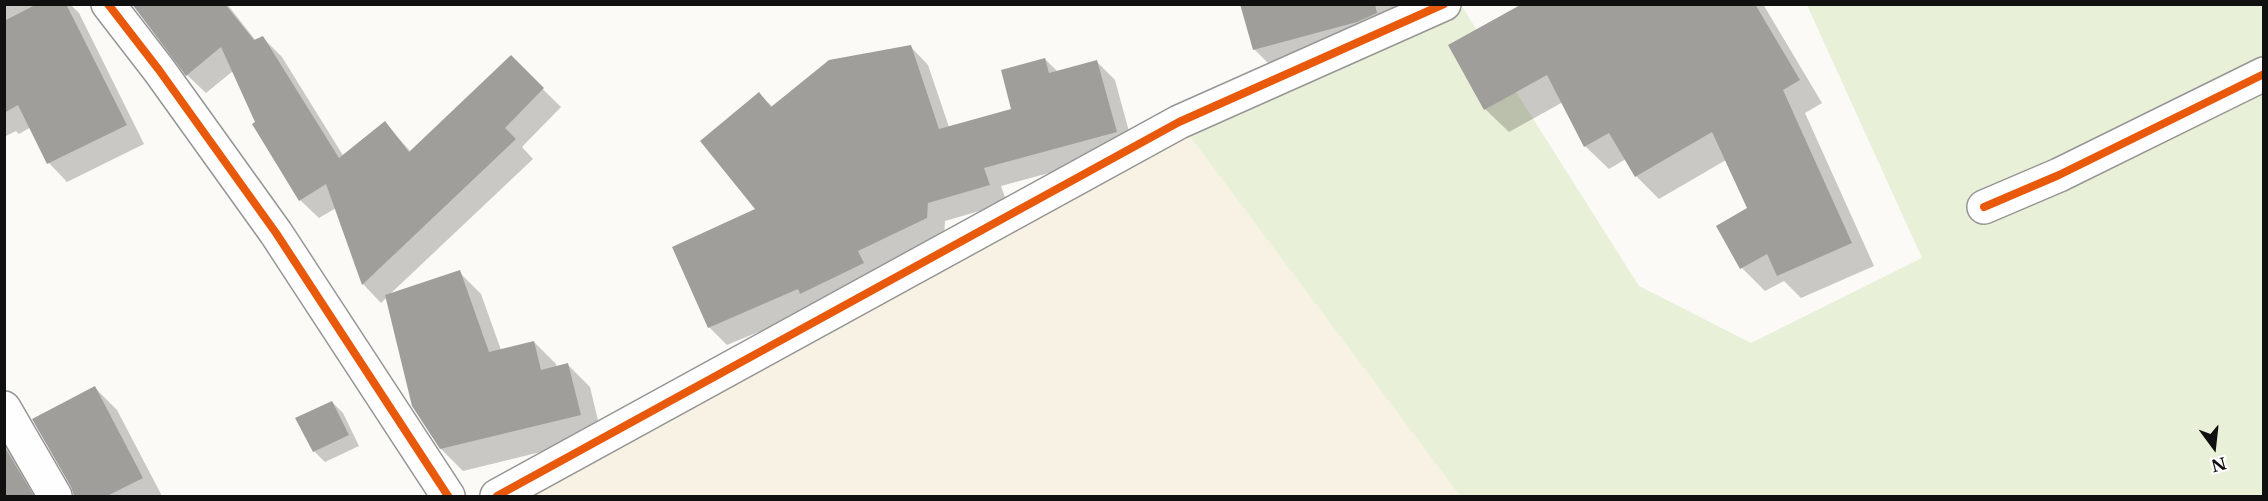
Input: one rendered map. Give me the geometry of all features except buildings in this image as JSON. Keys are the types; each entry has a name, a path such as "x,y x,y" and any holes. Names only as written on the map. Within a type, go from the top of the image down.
{"street":[{"path":"108,4 159,70 276,234 448,496"},
{"path":"497,496 1179,122 1394,14 1444,4"},
{"path":"1984,207 2059,175 2264,74"},
{"path":"4,408 55,496"}],"shaded area":[{"path":"1179,122 1460,496 497,496"}],"green space":[{"path":"1444,5 1461,5 1639,286 1751,343 1922,258 1807,5 2263,5 2263,496 1460,496 1179,122"}],"cycle path":[{"path":"108,4 159,70 276,233 448,496"},
{"path":"497,496 1179,122 1444,4"},
{"path":"1984,207 2059,175 2264,74"}]}
